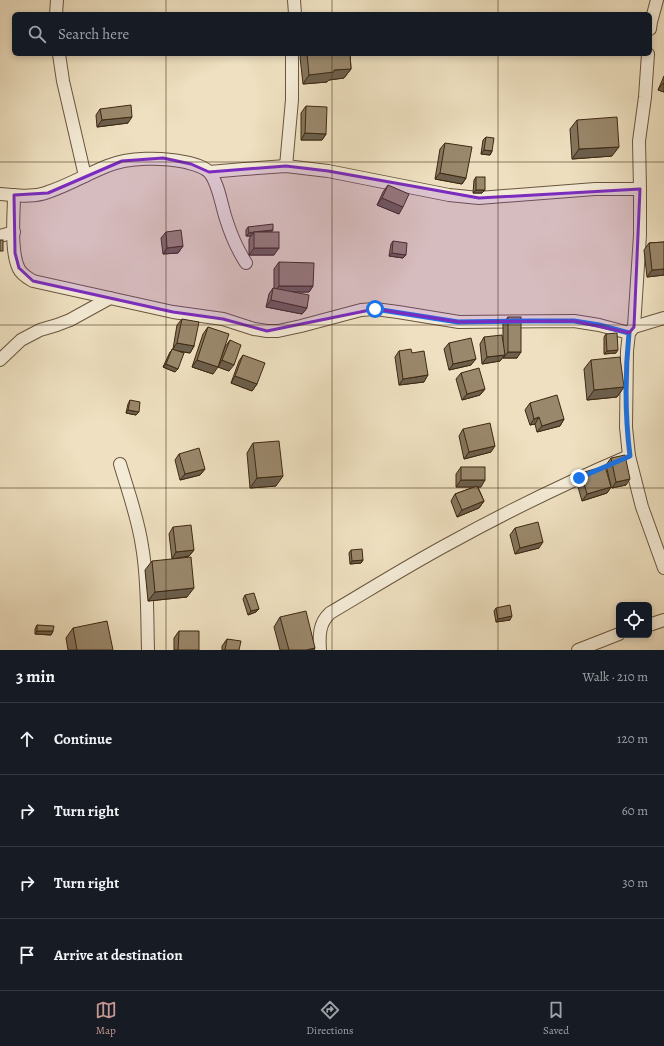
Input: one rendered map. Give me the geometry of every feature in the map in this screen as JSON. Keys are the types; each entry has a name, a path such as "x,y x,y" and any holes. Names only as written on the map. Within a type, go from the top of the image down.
{"street":[{"path":"56,12 57,0"},
{"path":"294,0 295,12"},
{"path":"652,21 657,0"},
{"path":"58,56 85,176"},
{"path":"286,166 292,100 292,56"},
{"path":"648,56 645,96 639,141 640,235 631,330 627,351 626,427 630,456 642,507 664,568"},
{"path":"0,194 29,196 48,193 108,165 122,161 163,158 192,164 209,172 218,191 236,246 246,263"},
{"path":"209,172 286,166 328,171 449,195 479,198 595,189 640,189"},
{"path":"14,195 14,232 17,263 24,275 33,281 173,312 223,319 267,332 302,326 361,310 375,309 458,322 574,321 631,330 664,318"},
{"path":"0,236 14,232"},
{"path":"0,360 21,340 40,330 70,320 110,298"},
{"path":"320,650 321,625 324,618 330,614 476,529 579,478 630,456"},
{"path":"120,464 136,513 143,547 147,599 148,650"},
{"path":"652,624 664,620"},
{"path":"578,650 616,635"}],"highlighted area":[{"path":"163,158 191,164 209,172 286,166 328,171 479,198 640,189 634,327 629,333 574,321 459,322 375,309 267,331 223,319 173,312 33,281 19,268 15,253 14,195 48,193 122,161"}],"building":[{"path":"307,56 350,56 351,69 334,70 334,72 309,75"},
{"path":"131,105 132,117 102,120 100,109"},
{"path":"306,106 327,107 326,134 305,133"},
{"path":"617,117 619,147 579,149 577,120"},
{"path":"486,137 494,138 492,151 484,150"},
{"path":"445,143 472,147 466,178 440,173"},
{"path":"476,177 485,177 485,190 476,190"},
{"path":"388,185 409,194 403,207 382,198"},
{"path":"273,224 273,230 249,233 248,227"},
{"path":"181,230 183,246 167,248 166,232"},
{"path":"254,232 279,232 279,248 254,248"},
{"path":"0,240 3,240 3,251 0,251"},
{"path":"393,241 407,243 406,255 392,253"},
{"path":"664,242 664,269 652,270 649,243"},
{"path":"279,262 314,263 313,286 279,286"},
{"path":"273,288 309,295 307,308 271,300"},
{"path":"508,317 521,317 521,352 508,352"},
{"path":"182,319 199,322 194,346 177,343"},
{"path":"208,327 229,334 218,367 197,360"},
{"path":"617,333 618,350 607,351 606,334"},
{"path":"502,335 505,355 487,357 484,337"},
{"path":"471,338 476,359 453,364 449,343"},
{"path":"230,340 241,345 234,365 222,360"},
{"path":"172,349 184,353 178,369 166,364"},
{"path":"411,349 412,353 424,351 428,375 403,379 399,351"},
{"path":"243,355 265,363 257,384 235,376"},
{"path":"620,357 624,387 594,390 591,360"},
{"path":"479,368 485,389 467,394 461,373"},
{"path":"557,395 564,419 542,426 539,417 534,419 530,403"},
{"path":"130,400 140,402 139,412 128,410"},
{"path":"490,423 495,446 469,452 463,429"},
{"path":"279,441 283,476 257,478 253,443"},
{"path":"199,448 205,469 185,474 179,454"},
{"path":"625,455 630,479 616,482 611,458"},
{"path":"605,466 611,487 587,494 581,473"},
{"path":"461,467 485,467 485,480 461,480"},
{"path":"477,486 484,501 462,510 455,494"},
{"path":"538,522 543,542 520,548 515,528"},
{"path":"191,525 194,550 176,552 173,527"},
{"path":"362,549 363,560 352,561 351,550"},
{"path":"191,557 194,588 155,592 152,561"},
{"path":"254,593 259,609 251,611 245,595"},
{"path":"510,605 512,616 498,619 496,608"},
{"path":"306,611 315,648 306,650 289,650 280,617"},
{"path":"107,621 113,650 77,650 73,628"},
{"path":"37,625 54,626 53,631 37,631"},
{"path":"179,631 199,631 199,650 178,650"},
{"path":"227,639 241,641 239,650 225,650"}],"route":[{"path":"375,309 458,322 574,321 599,325 629,333 627,351 626,427 630,456 579,478"}]}
